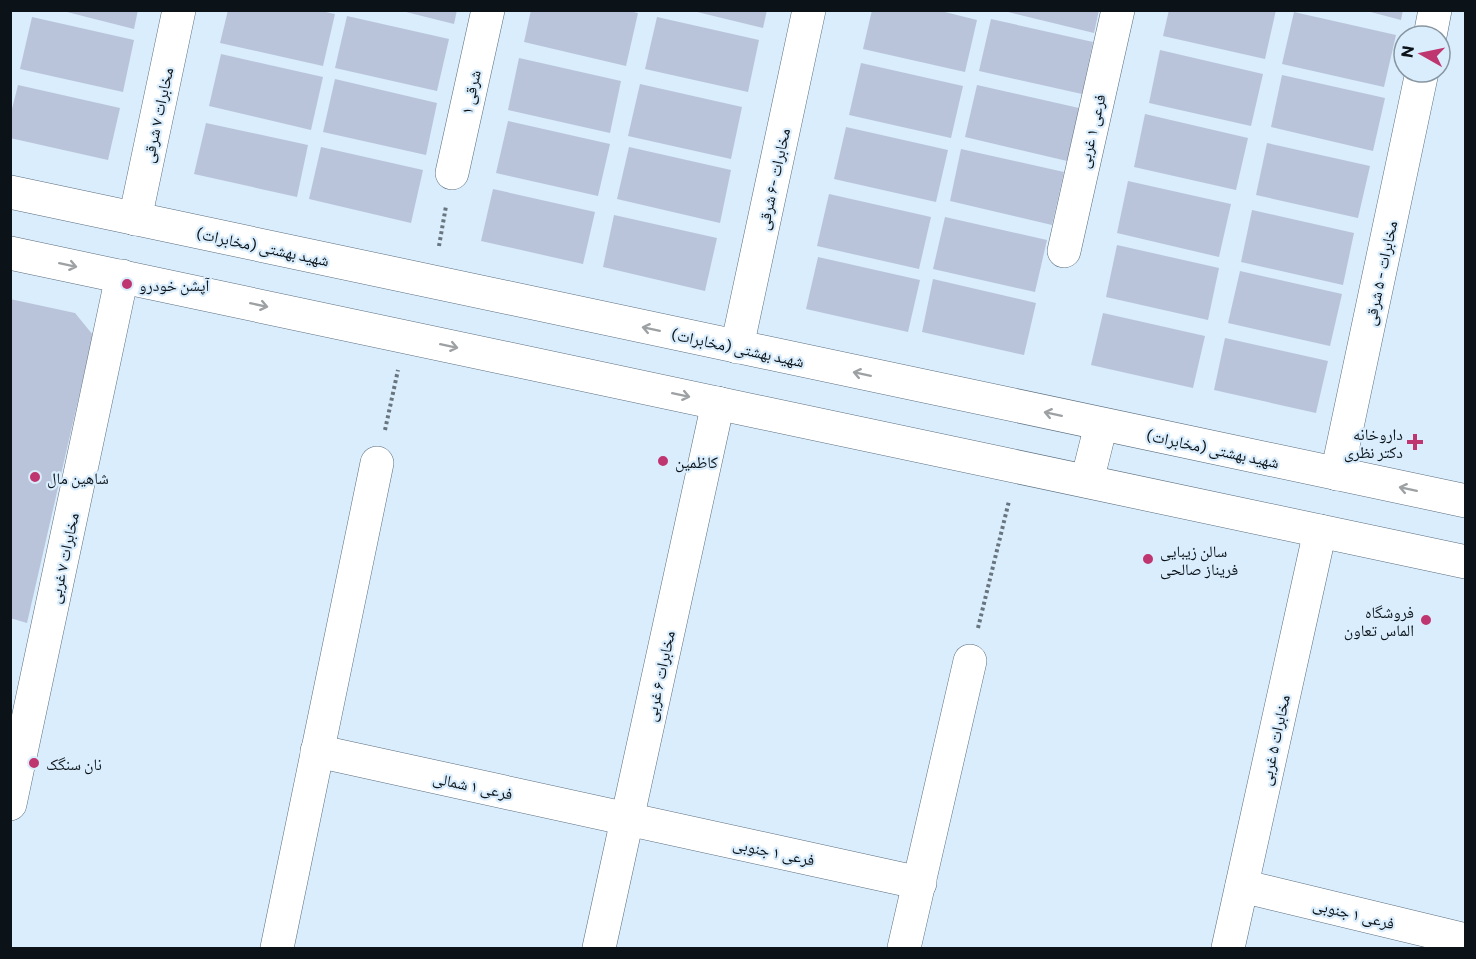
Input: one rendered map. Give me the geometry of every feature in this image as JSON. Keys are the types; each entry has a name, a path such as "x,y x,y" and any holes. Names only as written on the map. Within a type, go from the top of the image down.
{"street":[{"name":"مخابرات ۷ شرقی","path":"135,219 179,10"},
{"name":"شرقی ۱","path":"452,173 488,10"},
{"name":"مخابرات -۶ شرقی","path":"737,347 808,10"},
{"name":"فرعی ۱ غربی","path":"1064,251 1118,10"},
{"name":"مخابرات - ۵ شرقی","path":"1337,474 1419,84"},
{"name":"شهید بهشتی (مخابرات)","path":"10,192 1466,501"},
{"path":"10,253 1466,562"},
{"name":"مخابرات ۷ غربی","path":"10,804 122,276"},
{"name":"مخابرات ۶ غربی","path":"599,948 718,403"},
{"path":"1087,481 1101,424"},
{"path":"277,948 377,463"},
{"name":"مخابرات ۵ غربی","path":"1228,948 1320,531"},
{"path":"904,948 970,661"},
{"name":"فرعی ۱ شمالی","path":"318,751 628,819"},
{"name":"فرعی ۱ جنوبی","path":"628,819 920,883"},
{"name":"فرعی ۱ جنوبی","path":"1242,886 1466,940"}],"path":[{"path":"433,282 452,173"},
{"path":"377,463 405,337"},
{"path":"970,661 1017,466"}],"building":[{"path":"59,10 138,10 134,29"},
{"path":"228,10 317,10 335,14 323,66 220,43"},
{"path":"398,10 457,10 454,24"},
{"path":"531,10 625,10 638,13 626,66 524,42"},
{"path":"689,10 767,10 763,28"},
{"path":"872,10 937,10 977,20 965,72 863,49"},
{"path":"1000,10 1099,10 1094,33"},
{"path":"1169,10 1276,10 1265,59 1163,36"},
{"path":"1363,10 1403,10 1401,20"},
{"path":"1294,12 1392,34 1392,52 1384,87 1282,64"},
{"path":"347,16 449,39 437,91 335,68"},
{"path":"32,17 134,40 123,92 20,69"},
{"path":"657,17 759,40 748,92 645,69"},
{"path":"991,19 1093,42 1082,94 979,71"},
{"path":"1160,50 1263,74 1251,126 1149,103"},
{"path":"221,54 323,77 311,130 209,106"},
{"path":"519,58 621,81 610,133 508,110"},
{"path":"861,63 963,86 951,138 849,115"},
{"path":"1282,75 1385,98 1373,151 1271,127"},
{"path":"335,79 437,103 426,155 323,132"},
{"path":"640,84 742,107 731,159 628,136"},
{"path":"18,85 120,108 108,160 10,138 10,117"},
{"path":"977,85 1079,108 1067,161 965,137"},
{"path":"1145,114 1248,138 1236,190 1134,167"},
{"path":"508,121 610,144 598,196 496,173"},
{"path":"206,123 308,145 297,197 194,174"},
{"path":"846,127 948,150 936,202 834,179"},
{"path":"1267,143 1370,166 1358,218 1256,195"},
{"path":"321,147 423,170 411,223 309,199"},
{"path":"629,147 731,170 720,223 617,199"},
{"path":"961,149 1064,172 1052,225 950,201"},
{"path":"1128,181 1231,204 1219,257 1117,233"},
{"path":"493,189 595,212 583,264 481,241"},
{"path":"829,194 931,217 919,269 817,246"},
{"path":"1252,210 1354,233 1343,285 1241,262"},
{"path":"614,215 717,238 705,291 603,267"},
{"path":"945,217 1047,240 1035,292 933,269"},
{"path":"1117,245 1219,268 1208,320 1106,297"},
{"path":"818,257 920,280 908,332 806,309"},
{"path":"1240,271 1342,294 1330,346 1228,323"},
{"path":"933,279 1036,303 1024,355 922,332"},
{"name":"شاهین مال","path":"10,299 75,313 93,335 27,623 10,618"},
{"path":"1103,313 1205,336 1193,388 1091,365"},
{"path":"1225,338 1328,361 1316,413 1214,390"}],"place":[{"name":"آپشن خودرو","path":"127,284"},
{"name":"داروخانه دکتر نظری","path":"1415,442"},
{"name":"کاظمین","path":"663,461"},
{"name":"شاهین مال","path":"35,477"},
{"name":"سالن زیبایی فریناز صالحی","path":"1148,559"},
{"name":"فروشگاه الماس تعاون","path":"1426,620"},
{"name":"نان سنگک","path":"34,763"}]}
